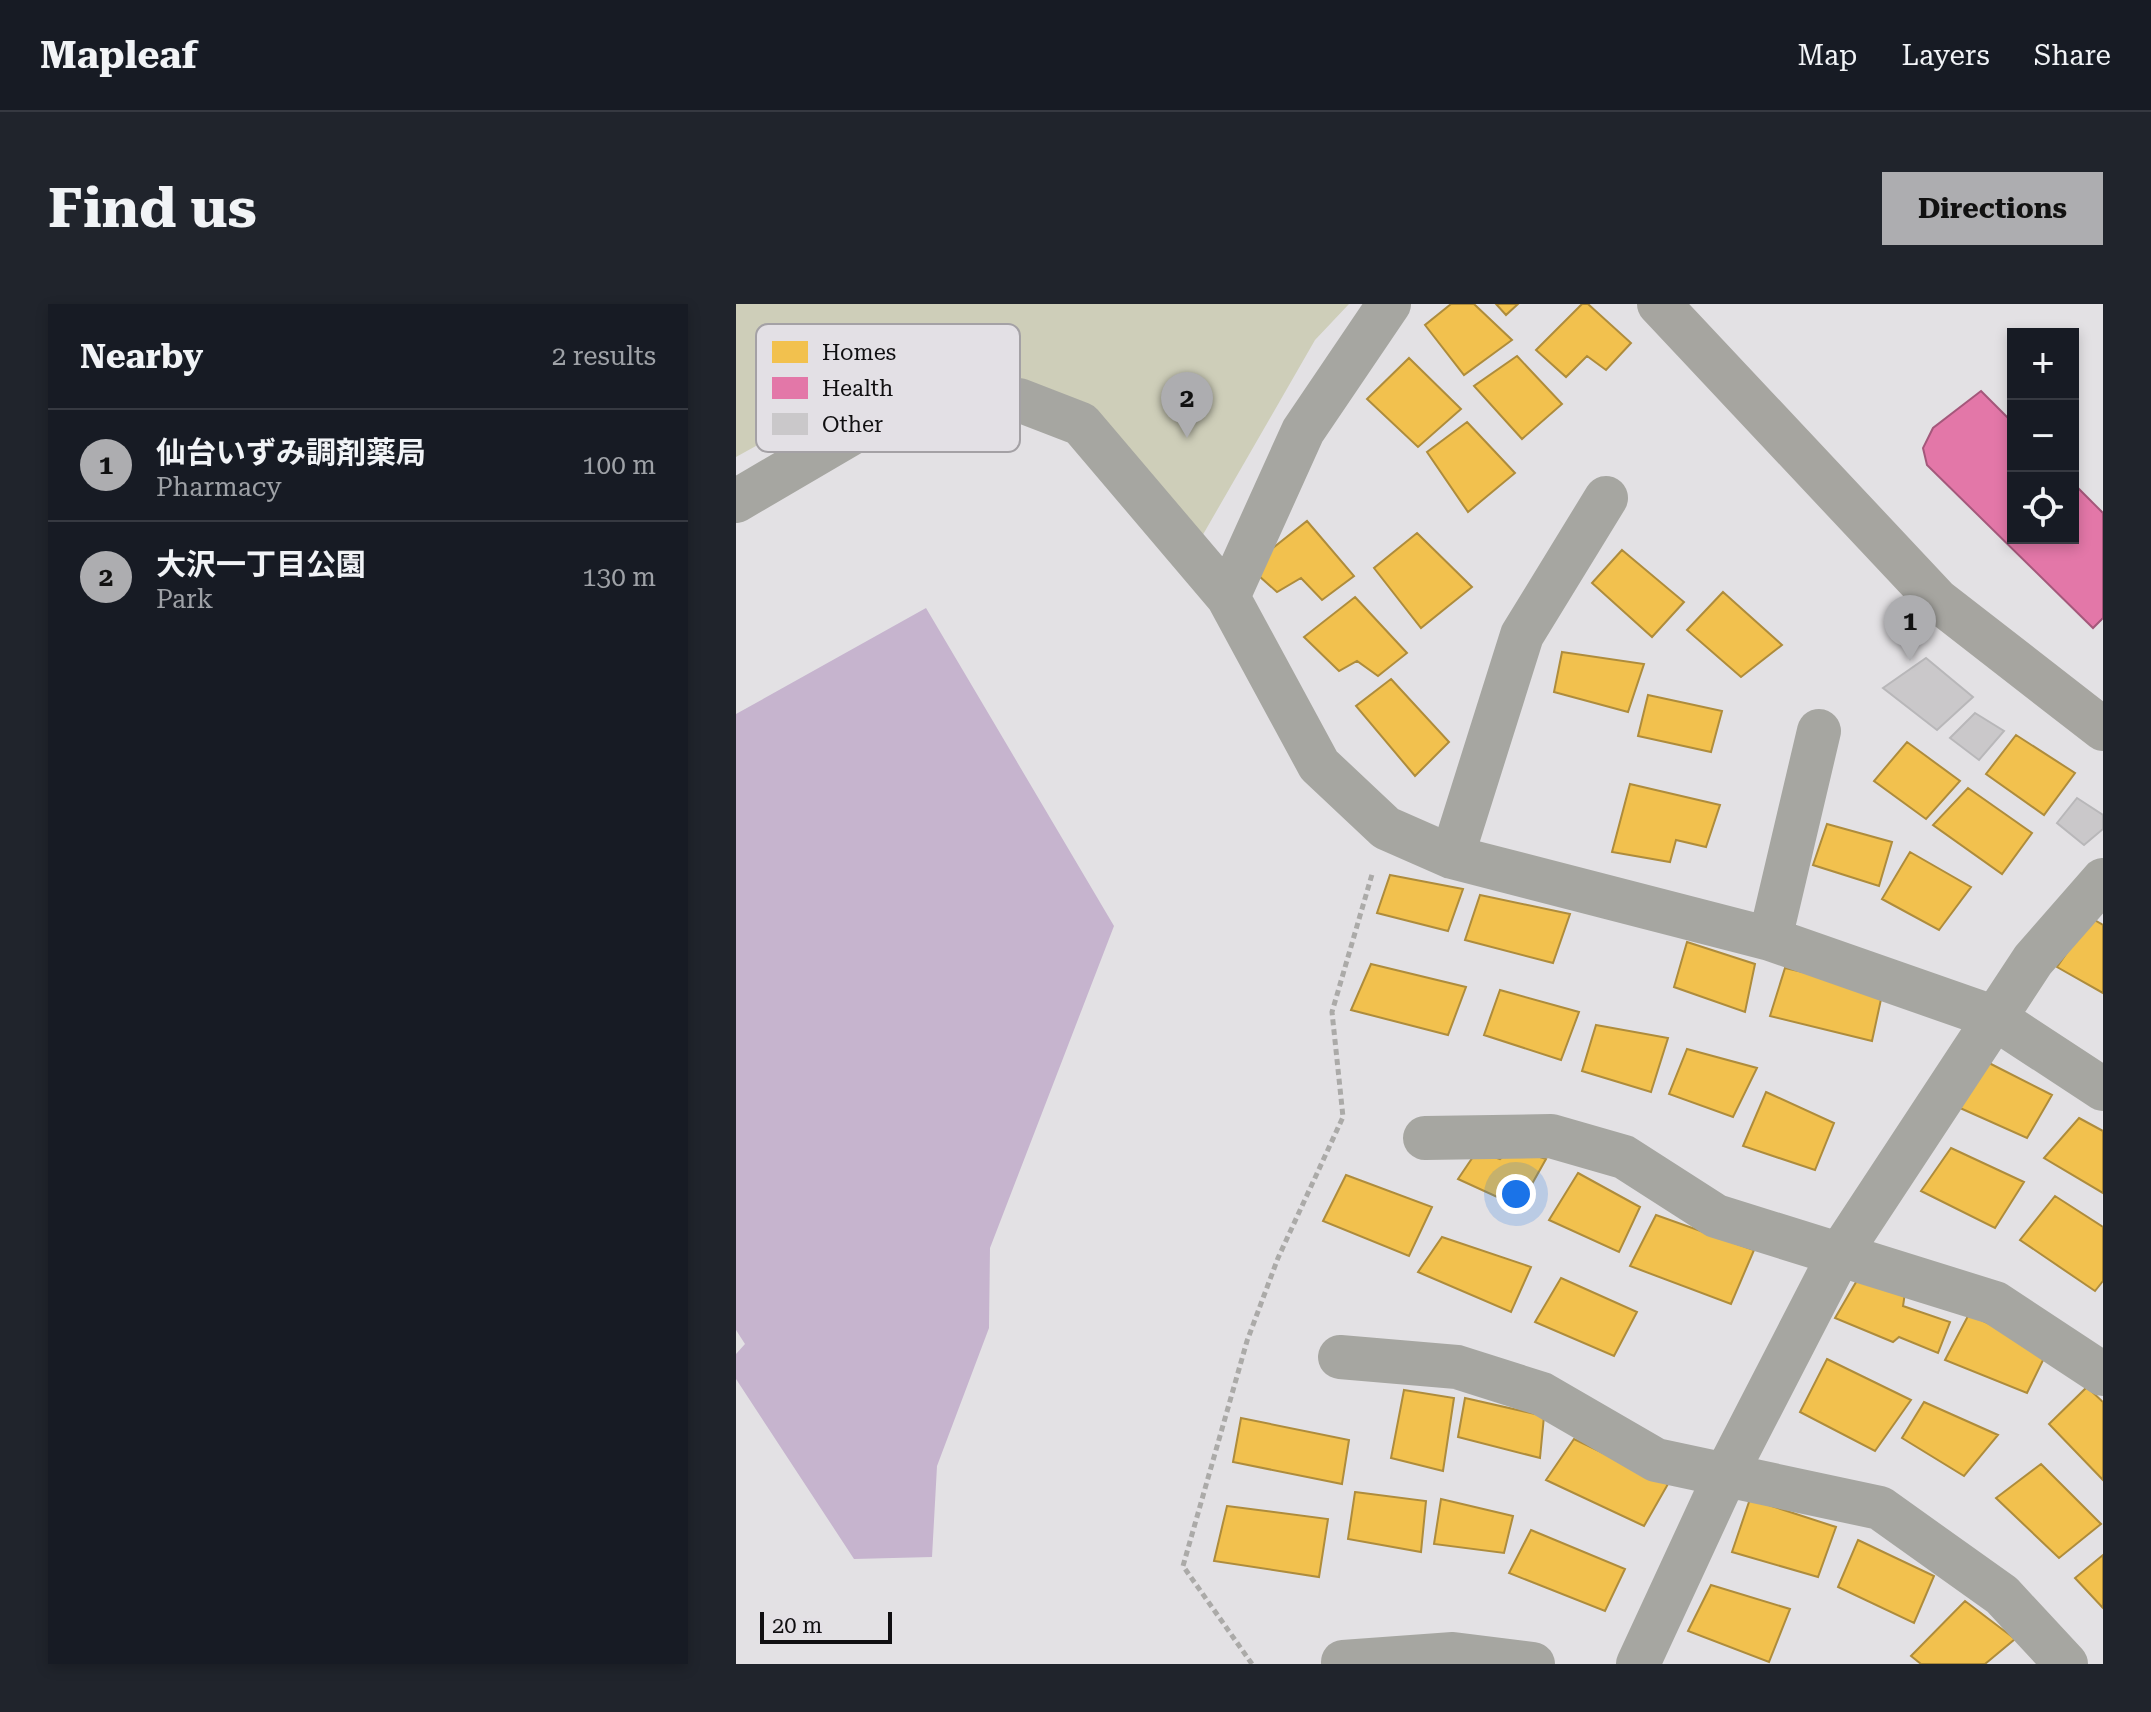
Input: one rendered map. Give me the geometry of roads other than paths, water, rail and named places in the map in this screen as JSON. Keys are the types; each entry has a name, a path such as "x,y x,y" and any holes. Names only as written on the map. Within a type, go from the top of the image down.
{"street":[{"path":"1228,597 1303,431 1389,304"},
{"path":"1659,304 1937,600 2103,729"},
{"path":"1020,400 1081,424 1228,597 1319,765 1386,828 1452,857 1770,939 1993,1017 2103,1089"},
{"path":"736,501 820,452"},
{"path":"1452,857 1522,635 1606,498"},
{"path":"1770,939 1819,731"},
{"path":"1638,1664 1725,1476 1839,1255 2033,960 2103,880"},
{"path":"1425,1138 1551,1136 1624,1157 1716,1216 1995,1303 2103,1374"},
{"path":"1340,1357 1457,1367 1542,1394 1656,1460 1880,1508 2002,1595 2066,1664"},
{"path":"1343,1662 1453,1654 1533,1664"}],"place":[{"name":"大沢一丁目公園","path":"1187,438"},
{"name":"仙台いずみ調剤薬局","path":"1910,661"}]}
